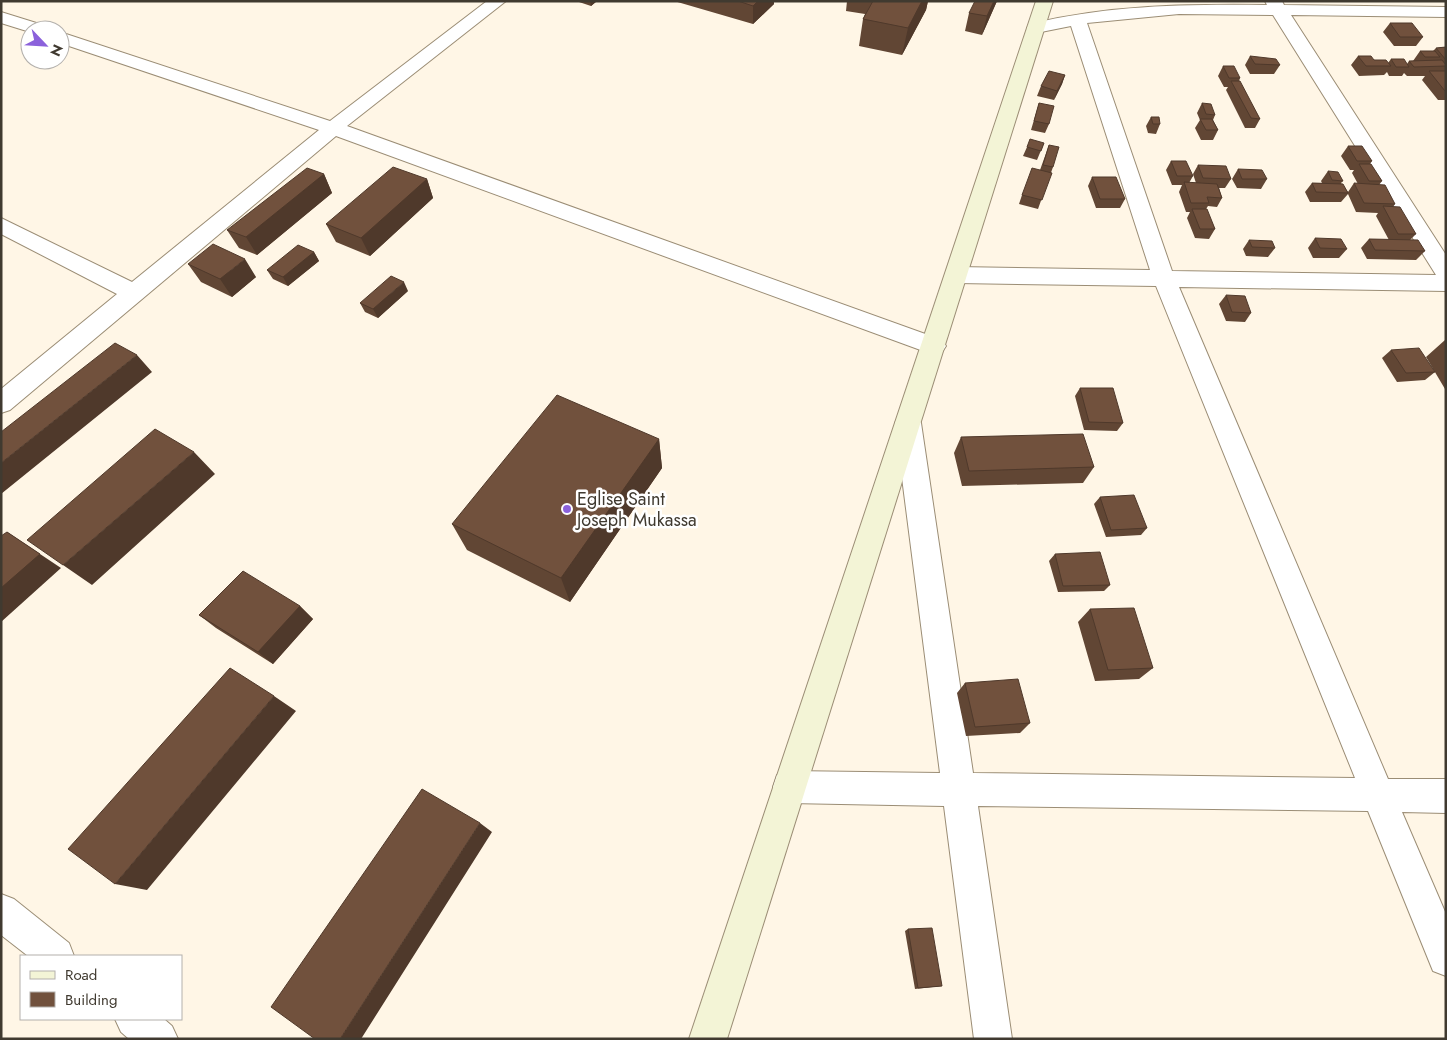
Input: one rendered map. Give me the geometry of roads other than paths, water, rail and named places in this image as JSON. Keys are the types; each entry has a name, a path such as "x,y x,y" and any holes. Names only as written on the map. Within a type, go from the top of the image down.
{"street":[{"path":"1,402 334,128 498,1"},
{"path":"708,1039 1045,1"},
{"path":"1036,28 1077,18 1180,9 1276,6 1446,12"},
{"path":"1276,6 1446,273"},
{"path":"1,17 20,23"},
{"path":"1077,18 1164,279 1446,958"},
{"path":"70,40 334,128 934,346"},
{"path":"1,226 134,293"},
{"path":"957,275 1446,282"},
{"path":"908,423 992,1039"},
{"path":"789,787 1446,796"},
{"path":"1,912 55,955"},
{"path":"135,1020 159,1039"}],"place":[{"name":"Eglise Saint Joseph Mukassa","path":"567,509"}]}
